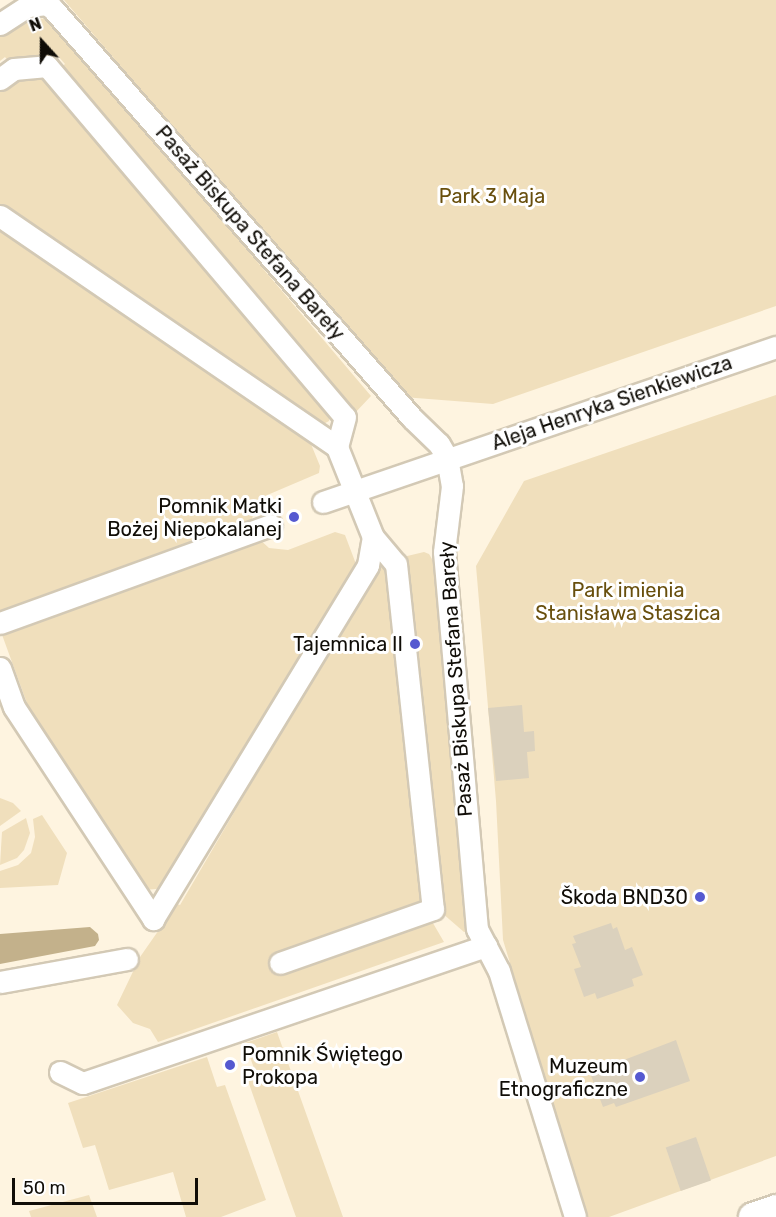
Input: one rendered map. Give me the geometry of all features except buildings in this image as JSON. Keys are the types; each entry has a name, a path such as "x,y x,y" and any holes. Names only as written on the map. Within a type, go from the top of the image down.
{"street":[{"name":"Pasaż Biskupa Stefana Bareły","path":"0,24 37,4 47,4 53,9 412,418 439,444 447,458 452,486 444,552 477,929 500,971 575,1217"},
{"path":"0,79 14,69 47,66 345,417 337,447"},
{"path":"0,216 337,447 373,537 396,564 433,909 280,963"},
{"name":"Aleja Henryka Sienkiewicza","path":"322,502 776,347"},
{"path":"0,623 271,525"},
{"path":"0,668 14,707 153,919 368,565 373,537"},
{"path":"60,1072 83,1083 486,946"},
{"path":"0,982 127,959"},
{"path":"753,1217 776,1209"}],"green space":[{"name":"Park 3 Maja","path":"64,0 776,0 776,306 493,404 403,397"},
{"path":"31,17 52,20 371,396 354,414 58,70 65,64 58,56 53,59 8,61 5,57 0,61 0,35 20,21"},
{"path":"17,73 44,73 330,411 329,421 318,427 0,210 0,85"},
{"path":"0,224 306,432 320,466 319,473 265,496 254,510 251,524 0,614"},
{"name":"Park imienia Stanisława Staszica","path":"776,395 776,1156 609,1217 587,1217 503,940 496,801 476,566 524,481"},
{"path":"335,532 345,535 356,564 167,888 144,890 28,706 1,632 257,537 269,548 288,550"},
{"path":"424,552 429,554 435,564 468,931 464,932 442,913 403,557"},
{"path":"385,565 392,571 430,918 444,942 158,1042 150,1029 133,1023 117,1005 140,957 177,904 180,905 378,566"},
{"path":"0,798 13,803 21,811 0,826"},
{"path":"42,815 67,853 58,885 0,888 0,871 18,865 31,853 35,837 33,819"},
{"path":"26,818 30,833 24,850 17,858 0,865 2,832"},
{"path":"277,1032 343,1217 296,1217 287,1192 247,1078 256,1074 245,1043"},
{"path":"207,1057 217,1087 225,1085 266,1200 221,1217 186,1217 173,1172 109,1190 95,1145 83,1148 68,1103"},
{"path":"89,1195 97,1217 31,1217 29,1211"}],"shaded area":[{"path":"90,927 98,934 99,940 95,946 0,964 0,934"}],"place":[{"name":"Pomnik Matki Bożej Niepokalanej","path":"294,517"},
{"name":"Tajemnica II","path":"415,644"},
{"name":"Škoda BND30","path":"700,897"},
{"name":"Pomnik Świętego Prokopa","path":"230,1065"},
{"name":"Muzeum Etnograficzne","path":"640,1077"}]}
